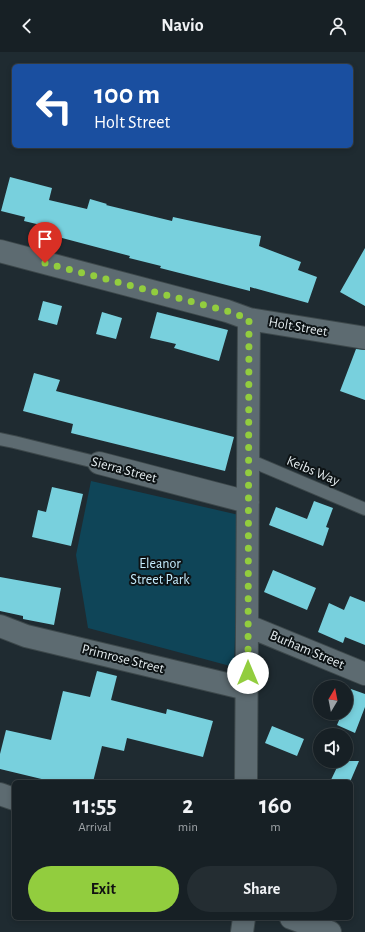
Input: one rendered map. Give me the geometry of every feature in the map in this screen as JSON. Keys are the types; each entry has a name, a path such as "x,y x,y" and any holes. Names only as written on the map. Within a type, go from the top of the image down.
{"street":[{"name":"Holt Street","path":"0,251 227,311 249,319 365,338"},
{"path":"246,780 249,319"},
{"name":"Sierra Street","path":"99,463 248,502"},
{"name":"Primrose Street","path":"0,626 26,636 247,689"},
{"name":"Burham Street","path":"248,626 365,674"},
{"path":"0,794 12,798"},
{"path":"242,932 244,920"},
{"path":"297,920 330,932"}],"lane":[{"name":"Sierra Street","path":"0,439 99,463"},
{"name":"Keibs Way","path":"249,460 365,509"}],"green space":[{"name":"Eleanor Street Park","path":"91,481 239,515 234,667 88,628 76,555"}],"building":[{"path":"10,177 52,188 49,200 87,209 90,199 107,204 106,205 172,221 173,217 261,236 259,246 301,262 298,270 317,277 308,303 250,287 250,291 160,268 161,266 129,258 130,256 47,234 49,227 24,221 25,217 1,211"},
{"path":"365,248 365,306 340,292"},
{"path":"43,301 62,306 57,325 38,320"},
{"path":"102,312 122,318 116,339 96,334"},
{"path":"157,312 228,330 219,361 174,348 176,344 150,338"},
{"path":"356,349 365,350 365,400 340,391"},
{"path":"34,373 60,380 56,391 234,437 225,471 71,433 73,424 23,411"},
{"path":"52,487 83,494 71,546 32,537 38,510 46,512"},
{"path":"314,501 333,508 326,527 329,528 323,546 269,525 276,507 307,519"},
{"path":"273,570 316,588 307,610 264,592"},
{"path":"0,577 61,588 54,625 23,619 23,616 0,611"},
{"path":"350,596 365,602 365,645 345,637 343,643 318,632 329,603 344,610"},
{"path":"97,671 117,676 111,700 166,714 167,709 213,721 203,757 127,738 124,751 102,746 94,780 46,780 0,769 0,754 6,730 51,740 63,691 90,697"},
{"path":"353,690 365,694 365,707 355,733 353,732 353,728 344,728 337,725 339,720 353,720"},
{"path":"272,726 304,739 297,756 265,743"},
{"path":"353,761 359,761 351,780 331,780 337,768 353,768"}],"route":[{"path":"45,263 227,311 249,319 248,673"}]}
